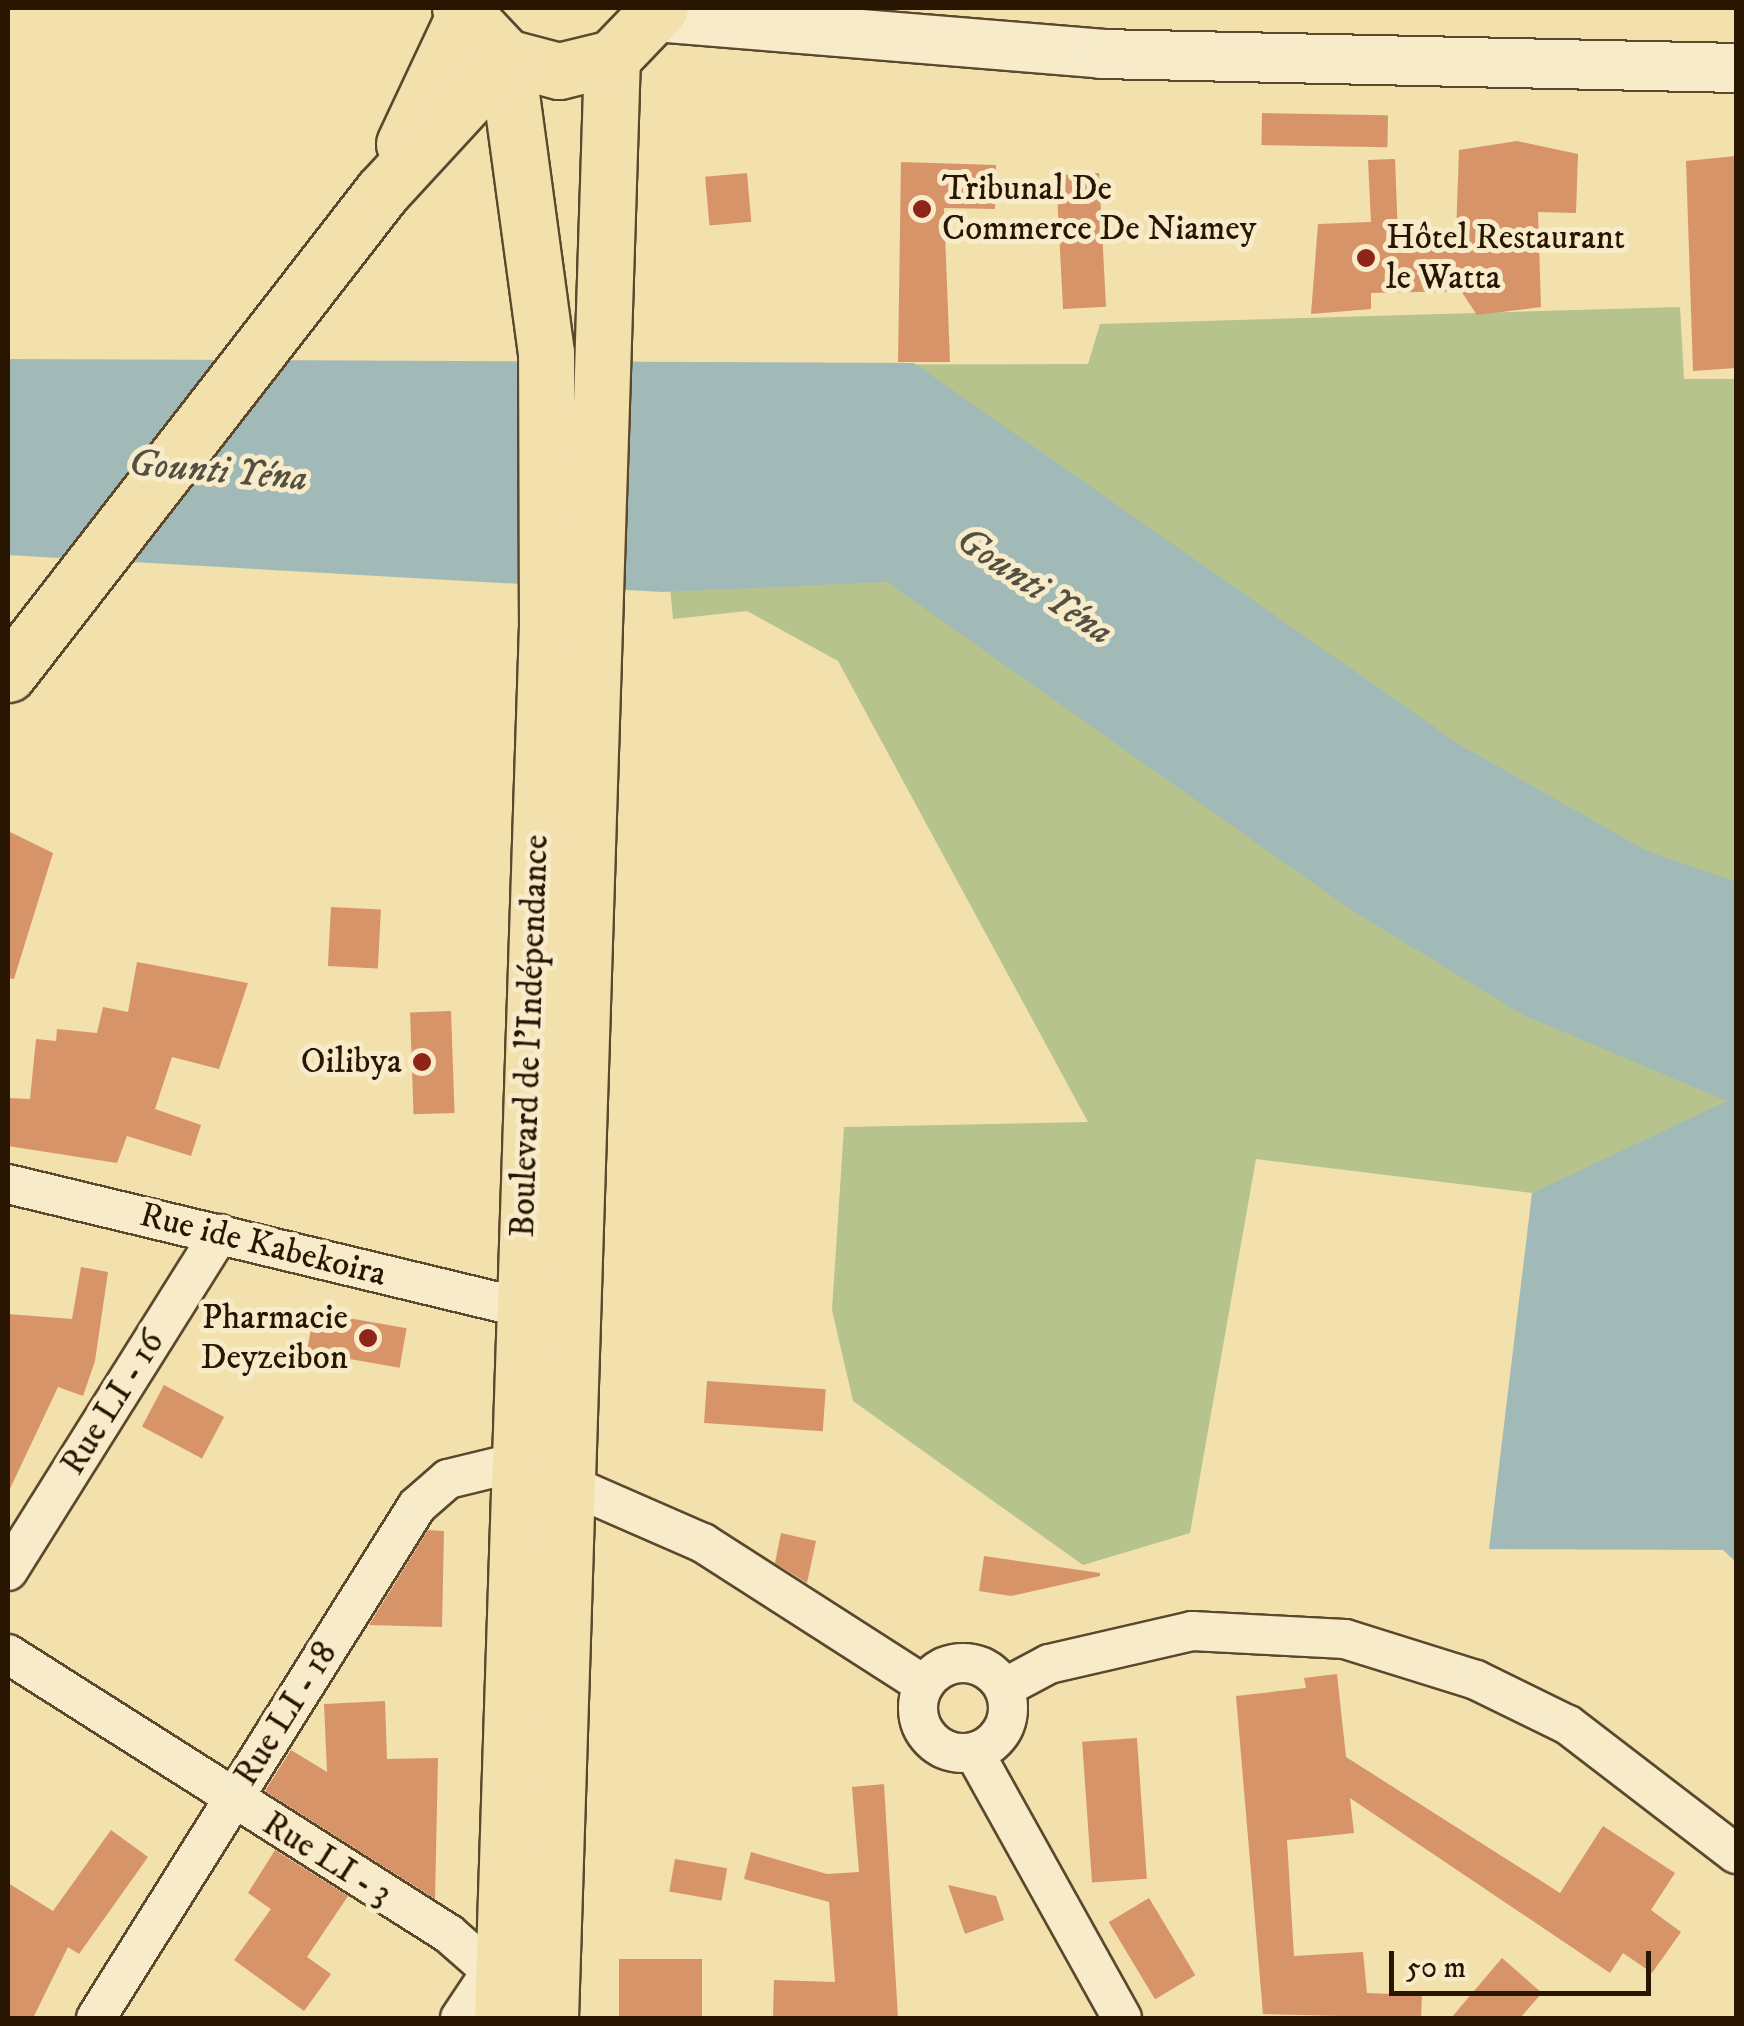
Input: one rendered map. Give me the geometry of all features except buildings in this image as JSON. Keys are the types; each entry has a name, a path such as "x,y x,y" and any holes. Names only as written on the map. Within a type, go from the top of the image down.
{"main road":[{"path":"382,192 462,12 506,57 559,71 612,58 657,12"},
{"path":"14,665 382,192 506,57"},
{"name":"Boulevard de l'Indépendance","path":"501,2005 518,1462 518,1307 547,628 546,353 506,57"},
{"name":"Boulevard de l'Indépendance","path":"501,2005 570,1485 601,632 612,58"}],"street":[{"path":"831,8 881,29"},
{"path":"657,12 881,29 1101,54 1736,68"},
{"name":"Rue ide Kabekoira","path":"8,1184 518,1307"},
{"name":"Rue LI - 16","path":"8,1571 219,1234"},
{"name":"Rue LI - 18","path":"96,2018 418,1506 448,1479 518,1462"},
{"path":"570,1485 703,1543 924,1685"},
{"path":"1004,1688 1049,1664 1192,1631 1346,1639 1476,1680 1568,1725 1736,1854"},
{"name":"Rue LI - 3","path":"8,1654 449,1934 501,2005"},
{"path":"1004,1688 972,1663 944,1666 924,1685 918,1715 932,1741 974,1752 1122,2018"},
{"path":"974,1752 1005,1728 1004,1688"}],"green space":[{"path":"1680,307 1684,379 1736,379 1736,1104 1532,1193 1256,1159 1190,1533 1083,1565 853,1401 832,1310 844,1127 1088,1122 838,661 747,611 673,619 650,365 1088,364 1100,324"}],"water":[{"name":"Gounti Yéna","path":"8,359 914,363 1460,745 1645,850 1736,882 1736,1562 1723,1550 1489,1549 1532,1193 1727,1101 1523,1015 1350,909 887,582 662,592 8,555"}],"place":[{"name":"Tribunal De Commerce De Niamey","path":"922,209"},
{"name":"Hôtel Restaurant le Watta","path":"1366,258"},
{"name":"Oilibya","path":"422,1062"},
{"name":"Pharmacie Deyzeibon","path":"368,1338"}]}
